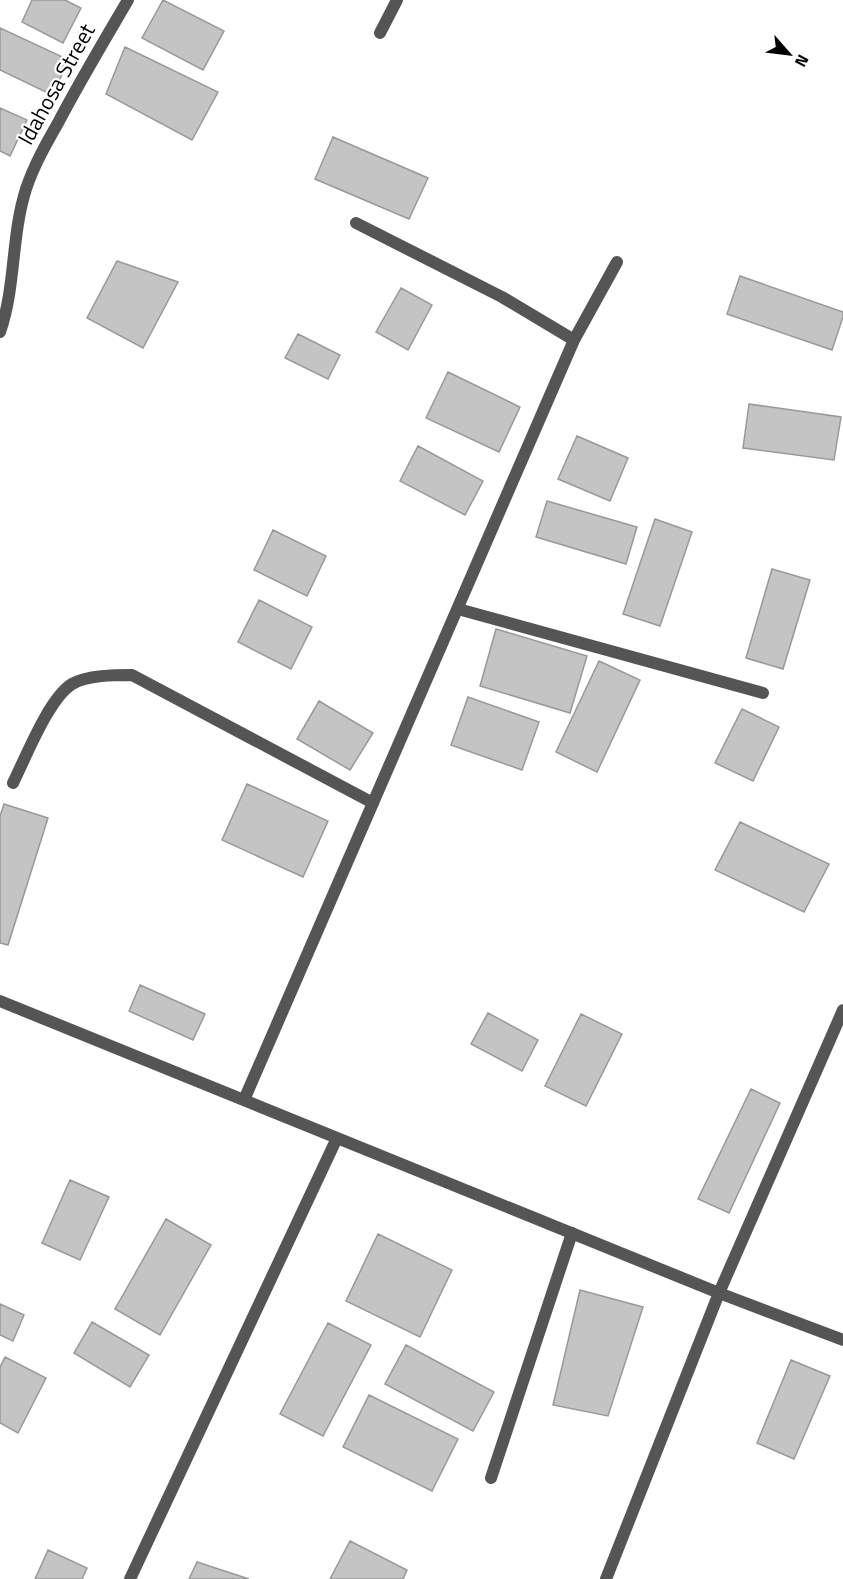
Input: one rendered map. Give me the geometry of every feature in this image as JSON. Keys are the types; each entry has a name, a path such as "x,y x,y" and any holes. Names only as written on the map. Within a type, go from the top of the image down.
{"street":[{"name":"Idahosa Street","path":"0,332 7,310 17,224 36,162 128,0"},
{"path":"380,33 397,0"},
{"path":"356,223 502,297 574,340"},
{"path":"244,1100 574,340 617,262"},
{"path":"458,609 763,693"},
{"path":"14,783 53,703 73,683 106,675 132,675 373,803"},
{"path":"0,1001 719,1293 843,1340"},
{"path":"606,1579 719,1293 843,1010"},
{"path":"130,1579 337,1138"},
{"path":"491,1478 572,1233"}],"building":[{"path":"32,0 65,0 81,8 63,43 22,22"},
{"path":"163,0 224,31 203,70 142,38"},
{"path":"0,28 69,60 52,95 0,70"},
{"path":"125,47 218,92 192,140 106,94"},
{"path":"0,108 27,120 10,156 0,151"},
{"path":"333,137 428,178 409,219 315,179"},
{"path":"117,261 178,282 143,348 87,318"},
{"path":"740,276 843,312 832,350 727,314"},
{"path":"401,288 432,305 408,350 376,332"},
{"path":"298,334 340,355 328,379 285,358"},
{"path":"448,372 520,407 499,452 426,418"},
{"path":"749,404 841,417 834,460 743,448"},
{"path":"577,436 628,458 610,501 558,479"},
{"path":"418,446 483,481 465,515 400,481"},
{"path":"547,501 637,527 626,564 536,537"},
{"path":"655,519 692,532 660,626 623,614"},
{"path":"273,530 326,556 307,596 254,570"},
{"path":"772,569 810,580 783,669 746,658"},
{"path":"259,600 312,627 291,669 238,642"},
{"path":"496,629 587,656 570,713 480,686"},
{"path":"599,661 640,680 597,772 556,752"},
{"path":"468,697 539,722 522,770 451,745"},
{"path":"319,701 373,733 350,770 297,739"},
{"path":"742,709 779,727 753,781 715,763"},
{"path":"247,784 328,821 303,877 222,840"},
{"path":"4,804 48,818 8,945 0,943 0,816"},
{"path":"740,822 829,864 804,912 715,870"},
{"path":"140,985 205,1014 193,1040 129,1011"},
{"path":"488,1013 538,1040 522,1071 471,1044"},
{"path":"581,1014 622,1034 586,1106 545,1086"},
{"path":"751,1089 780,1103 729,1213 698,1199"},
{"path":"70,1180 109,1197 80,1260 42,1243"},
{"path":"166,1219 211,1245 160,1335 115,1309"},
{"path":"378,1234 452,1270 420,1337 346,1301"},
{"path":"580,1290 643,1307 608,1416 553,1405"},
{"path":"0,1304 24,1315 13,1341 0,1335"},
{"path":"92,1322 149,1355 130,1387 74,1353"},
{"path":"328,1323 371,1345 323,1436 280,1414"},
{"path":"406,1345 494,1392 473,1431 385,1384"},
{"path":"5,1357 46,1378 18,1433 0,1423 0,1367"},
{"path":"791,1360 830,1376 794,1459 757,1443"},
{"path":"369,1395 458,1439 432,1491 343,1447"},
{"path":"350,1541 407,1570 403,1579 330,1579"},
{"path":"48,1550 87,1568 82,1579 35,1579"},
{"path":"197,1562 249,1579 189,1579"}]}
